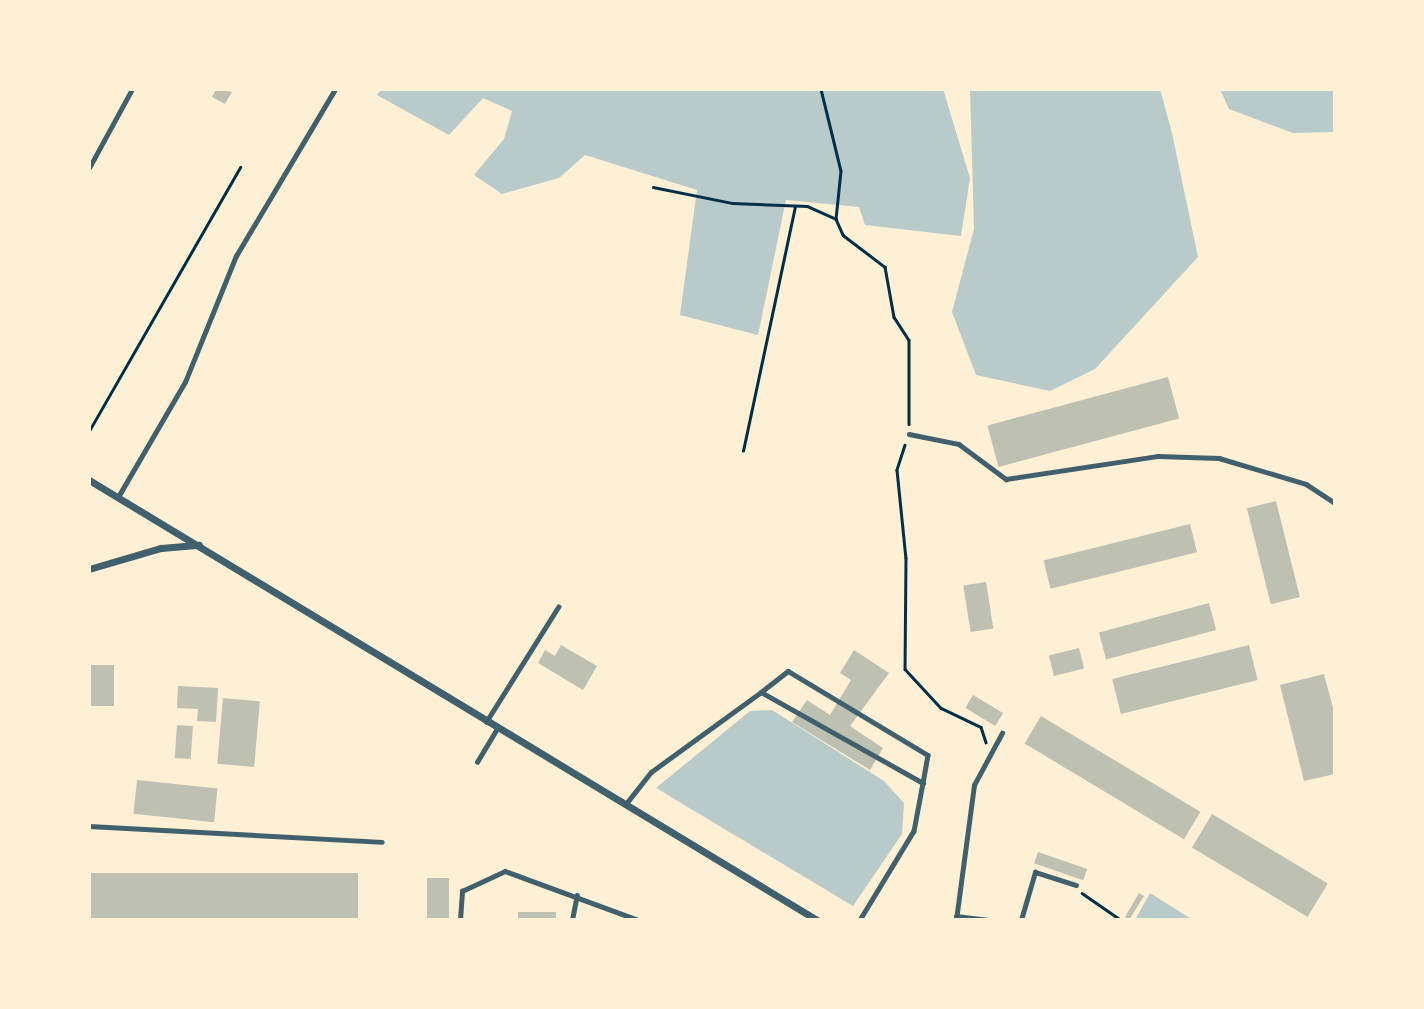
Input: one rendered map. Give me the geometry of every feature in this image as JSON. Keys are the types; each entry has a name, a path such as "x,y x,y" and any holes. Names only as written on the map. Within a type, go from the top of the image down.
{"street":[{"path":"89,480 200,544 497,729 817,920"},
{"path":"89,569 161,548 200,544"}],"lane":[{"path":"89,167 132,89"},
{"path":"117,498 185,382 236,256 335,89"},
{"path":"909,434 959,444 1006,479 1158,456 1219,458 1306,484 1335,503"},
{"path":"486,722 558,607"},
{"path":"625,805 651,772 789,671 928,755 914,831 860,920"},
{"path":"761,692 923,783"},
{"path":"477,762 497,729"},
{"path":"989,920 956,918 974,785 1002,733"},
{"path":"89,826 382,842"},
{"path":"460,920 462,891 505,871 577,895 638,920"},
{"path":"1021,920 1035,872 1076,885"},
{"path":"572,920 577,895"}],"path":[{"path":"821,89 841,171 836,219 843,235 885,267 894,317 909,340 909,434 897,470 906,558 905,669 941,708 981,727 990,755"},
{"path":"89,430 240,167"},
{"path":"653,187 732,203 795,206 836,219"},
{"path":"743,451 795,206"},
{"path":"1076,885 1121,920"}],"shaded area":[{"path":"381,89 943,89 970,178 961,236 865,225 859,207 786,200 758,335 680,315 697,190 585,155 559,178 502,194 474,175 504,139 512,111 483,98 449,135 377,95"},
{"path":"970,89 1160,89 1172,133 1198,257 1095,369 1050,391 976,375 952,312 974,229"},
{"path":"1220,89 1335,89 1335,132 1293,133 1229,109"},
{"path":"772,710 884,781 904,803 902,834 853,906 656,788 750,711"},
{"path":"1150,893 1193,920 1135,920"}],"building":[{"path":"216,89 232,92 225,104 212,97"},
{"path":"1168,377 1179,419 999,467 987,425"},
{"path":"1276,501 1300,597 1271,604 1247,508"},
{"path":"1190,524 1197,552 1051,589 1043,561"},
{"path":"986,582 993,628 971,632 963,586"},
{"path":"1209,603 1216,630 1106,660 1099,633"},
{"path":"561,645 597,666 583,690 538,663 545,650 555,656"},
{"path":"1249,645 1258,680 1121,714 1112,679"},
{"path":"1079,648 1084,668 1054,676 1049,655"},
{"path":"854,650 889,673 850,726 883,748 870,770 792,722 807,700 830,715 851,680 840,673"},
{"path":"89,665 114,665 114,706 89,706"},
{"path":"1324,674 1335,715 1335,774 1304,781 1280,685"},
{"path":"178,686 218,688 216,722 197,721 198,709 177,708"},
{"path":"973,695 1003,713 995,726 965,708"},
{"path":"223,698 260,701 254,767 217,764"},
{"path":"1041,716 1200,812 1184,839 1025,743"},
{"path":"177,725 193,726 191,759 175,758"},
{"path":"137,780 218,788 214,822 133,814"},
{"path":"1212,814 1328,884 1308,917 1192,847"},
{"path":"1038,852 1087,869 1083,880 1034,863"},
{"path":"89,873 358,873 358,920 89,920"},
{"path":"427,878 449,878 449,920 427,920"},
{"path":"1139,893 1144,896 1129,920 1125,917"},
{"path":"518,912 556,912 556,920 518,920"}]}
